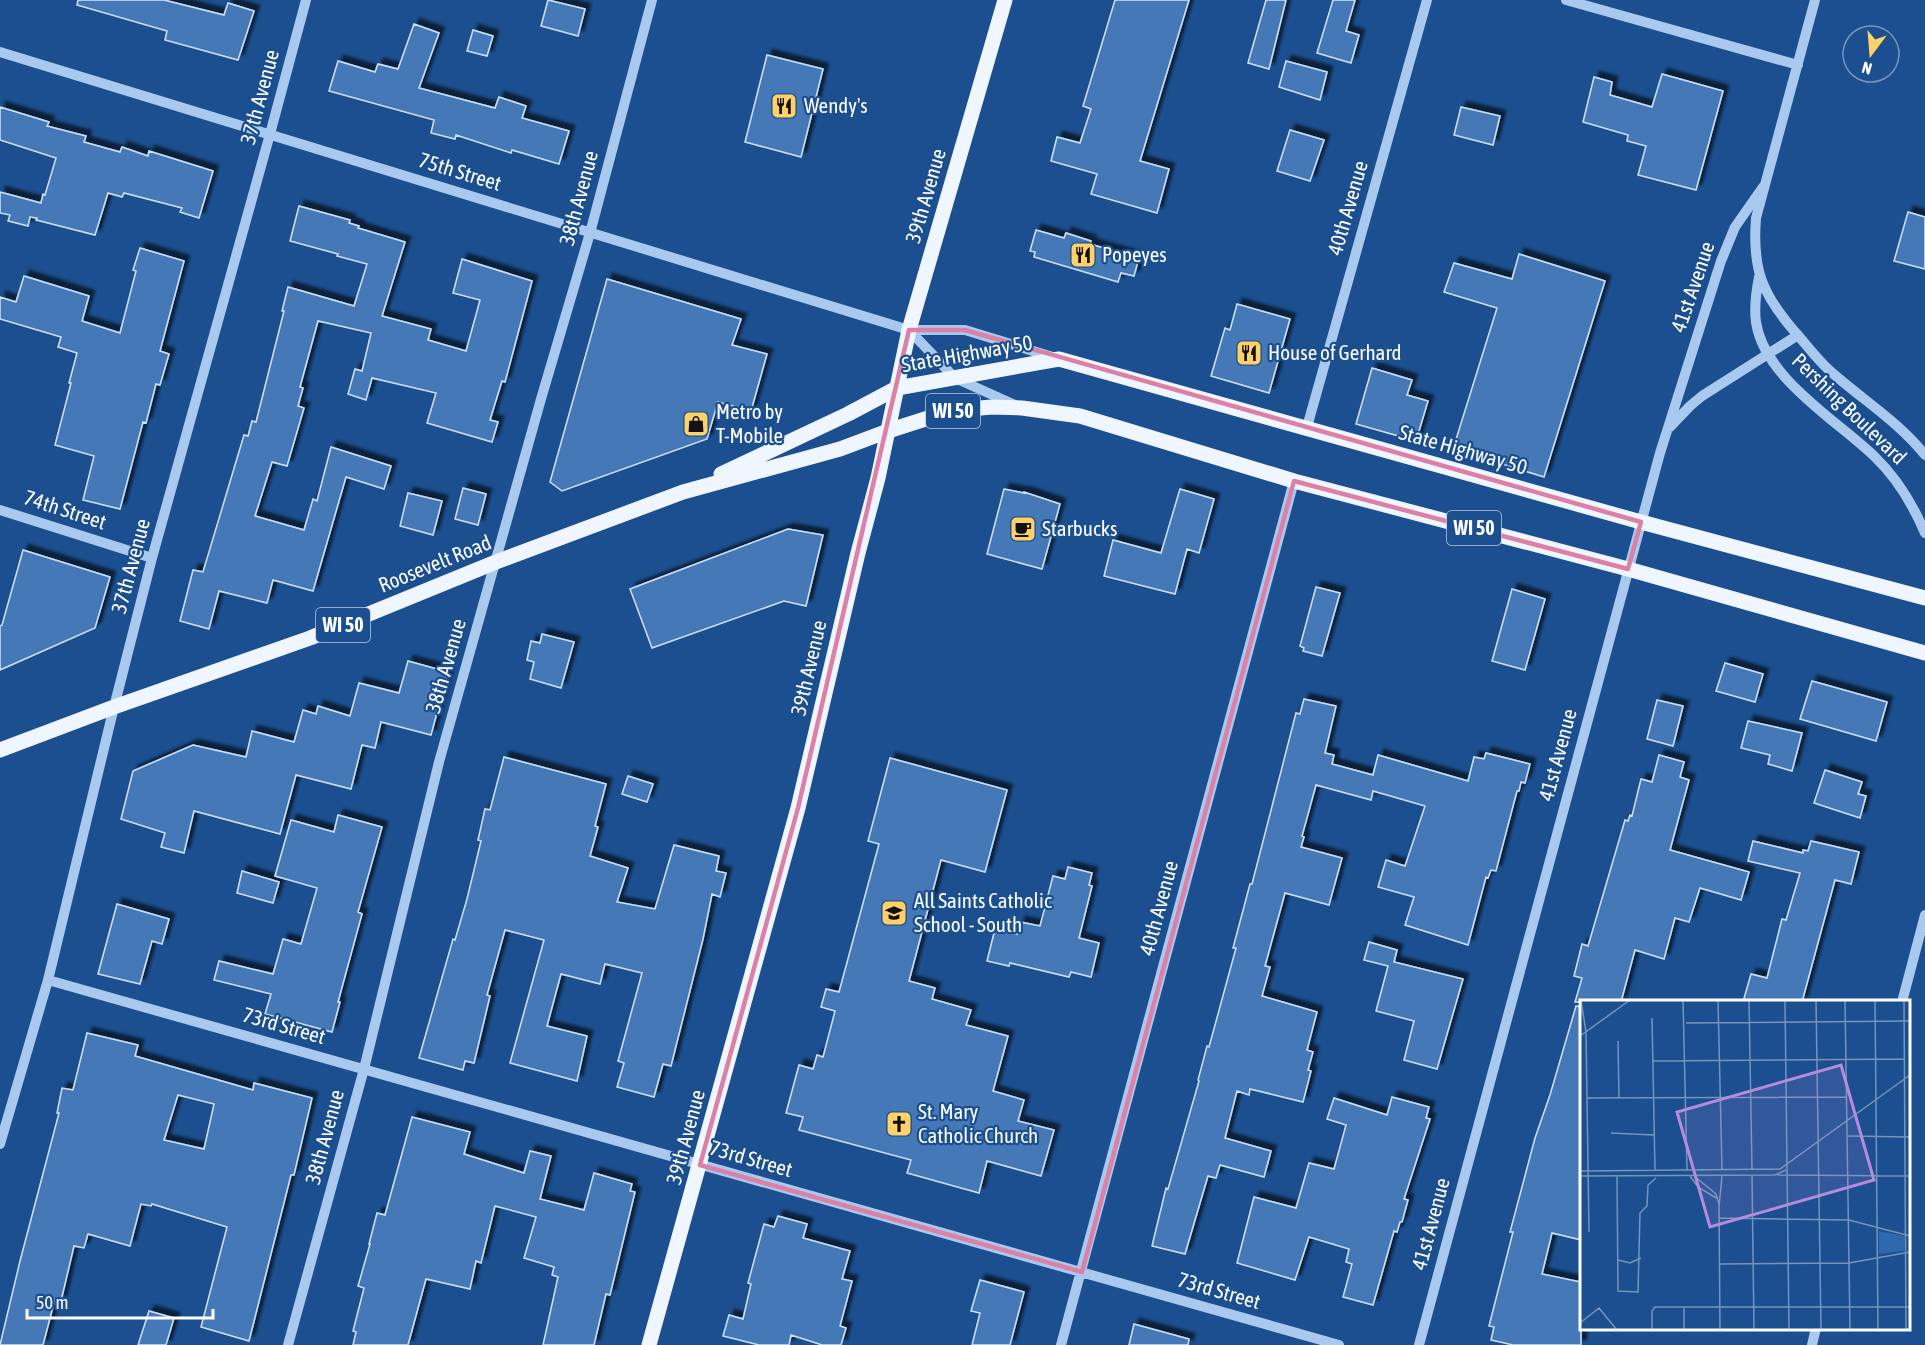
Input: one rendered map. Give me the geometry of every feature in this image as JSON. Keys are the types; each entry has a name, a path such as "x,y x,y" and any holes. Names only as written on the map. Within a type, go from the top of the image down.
{"main road":[{"name":"39th Avenue","path":"649,1345 798,808 888,431 909,330 1005,0"},
{"name":"State Highway 50","path":"683,492 849,414 897,388 1059,359 1641,522 1925,598"},
{"name":"WI 50","path":"683,492 840,449 950,411 991,407 1022,408 1080,416 1294,481 1629,569 1925,653"},
{"name":"Roosevelt Road","path":"0,750 310,638 496,562 683,492"}],"street":[{"name":"37th Avenue","path":"0,1144 48,980 152,558 306,0"},
{"name":"38th Avenue","path":"288,1345 364,1070 440,762 590,233 652,0"},
{"name":"40th Avenue","path":"1307,427 1427,0"},
{"path":"1566,0 1798,64"},
{"name":"Pershing Boulevard","path":"1815,0 1756,218 1755,236 1760,274 1768,297 1797,335 1828,369 1904,433 1925,455"},
{"name":"75th Street","path":"0,51 909,330 965,330 1059,359"},
{"name":"41st Avenue","path":"1419,1345 1668,429 1721,261 1735,227 1763,187"},
{"name":"Pershing Boulevard","path":"1760,274 1756,298 1756,322 1761,340 1769,355 1783,375 1815,406 1877,459 1909,500 1925,533"},
{"name":"75th Street","path":"909,330 955,378 1022,408"},
{"path":"1668,429 1690,405 1702,396 1797,335"},
{"name":"40th Avenue","path":"1061,1345 1294,481"},
{"name":"74th Street","path":"0,510 152,558"},
{"path":"1903,1000 1925,915"},
{"name":"73rd Street","path":"48,980 1340,1345"},
{"path":"1812,1345 1816,1330"}],"highlighted area":[{"path":"909,330 965,330 1641,522 1628,569 1294,481 1082,1272 700,1165 798,808"}],"building":[{"path":"78,0 164,0 224,15 228,3 254,11 238,60 165,40 167,31 77,5"},
{"path":"548,0 585,9 578,36 541,26"},
{"path":"1115,0 1189,0 1140,161 1169,169 1157,213 1091,194 1097,174 1051,161 1057,137 1080,143 1091,109 1083,106"},
{"path":"1266,0 1286,0 1269,69 1248,63"},
{"path":"1333,0 1355,0 1346,31 1359,35 1351,63 1317,53"},
{"path":"414,24 439,33 419,88 495,108 499,97 526,106 522,118 569,131 559,164 512,150 511,153 456,135 455,139 431,133 434,120 329,91 338,61 375,72 378,64 398,69"},
{"path":"473,30 493,36 487,56 467,51"},
{"name":"Wendy's","path":"767,55 823,69 801,157 745,142"},
{"path":"1286,61 1327,72 1320,100 1279,87"},
{"path":"1662,74 1723,91 1696,190 1638,175 1646,146 1627,141 1628,135 1583,122 1594,77 1612,82 1610,95 1652,107"},
{"path":"0,107 49,122 47,126 86,136 84,142 120,152 122,147 148,156 149,151 213,171 199,218 180,212 182,208 124,193 122,197 108,193 95,235 36,220 37,218 30,217 28,226 8,221 10,215 0,213 0,192 41,203 56,158 0,140"},
{"path":"1461,107 1500,116 1493,145 1454,135"},
{"path":"1290,130 1324,140 1310,181 1277,171"},
{"path":"299,206 350,220 349,223 359,226 358,228 405,242 382,316 431,329 428,340 466,351 480,300 453,293 462,259 532,281 505,382 502,381 490,420 498,422 492,442 427,423 436,393 372,378 366,400 348,394 355,369 362,371 371,333 318,321 300,387 303,388 298,406 304,408 287,466 272,462 255,516 304,530 313,499 317,501 331,447 391,466 384,489 346,477 313,591 273,580 267,603 219,591 209,629 180,621 193,570 203,572 244,435 248,436 252,421 256,422 288,287 354,306 367,264 290,241"},
{"path":"1908,212 1925,217 1925,269 1894,261"},
{"name":"Popeyes","path":"1036,230 1064,238 1066,233 1091,241 1090,244 1139,258 1134,276 1121,273 1118,282 1034,257 1035,252 1030,251"},
{"path":"140,248 184,261 160,351 169,354 160,385 156,384 146,423 143,422 120,509 83,500 94,456 55,445 77,353 58,347 61,337 0,319 0,297 16,302 24,276 89,296 82,321 120,333"},
{"path":"1519,254 1605,281 1544,477 1453,449 1497,308 1444,292 1454,263 1512,279"},
{"path":"607,279 741,319 732,345 767,354 751,411 718,402 707,439 562,491 550,482"},
{"name":"House of Gerhard","path":"1237,304 1290,319 1269,393 1211,376 1225,328 1230,330"},
{"path":"1372,368 1412,380 1407,395 1428,401 1416,441 1356,424"},
{"path":"463,488 486,494 478,525 455,519"},
{"name":"Starbucks","path":"1004,489 1024,492 1060,504 1042,569 987,554"},
{"path":"1180,489 1214,499 1199,553 1187,549 1175,594 1104,576 1113,540 1161,553"},
{"path":"408,493 442,501 433,535 400,526"},
{"path":"788,529 823,535 806,606 784,601 652,648 630,589"},
{"path":"23,550 110,577 95,628 0,670 0,626"},
{"path":"1316,587 1340,593 1322,656 1303,651 1304,648 1300,646"},
{"path":"1512,589 1545,599 1525,670 1492,661"},
{"path":"542,634 574,642 561,688 530,679 534,662 527,660 531,641 540,643"},
{"path":"408,661 448,672 431,735 381,722 375,748 362,745 351,789 296,775 280,834 194,811 184,853 161,847 165,833 121,819 133,771 193,745 246,757 252,731 294,742 303,710 316,714 318,706 350,716 359,683 399,693"},
{"path":"1725,663 1763,674 1755,702 1716,691"},
{"path":"1812,681 1887,702 1876,741 1800,719"},
{"path":"1304,699 1336,706 1325,753 1334,755 1332,764 1373,775 1378,755 1468,781 1474,757 1484,759 1486,753 1530,764 1525,783 1521,782 1519,791 1517,791 1496,871 1491,870 1488,878 1486,877 1468,945 1405,925 1414,897 1378,887 1386,860 1405,866 1425,806 1373,791 1371,800 1316,785 1301,847 1342,858 1329,905 1285,893 1265,966 1270,967 1262,996 1317,1012 1307,1050 1313,1052 1303,1102 1250,1089 1249,1095 1237,1091 1225,1138 1271,1151 1264,1177 1220,1165 1216,1178 1208,1176 1185,1254 1152,1246 1166,1188 1168,1189 1236,948 1233,948 1296,713 1300,714"},
{"path":"1657,700 1683,706 1673,746 1647,739"},
{"path":"1748,721 1802,733 1792,771 1768,764 1770,755 1741,748"},
{"path":"1659,755 1684,762 1680,777 1689,780 1670,850 1749,872 1741,900 1700,888 1689,922 1675,918 1664,959 1635,950 1622,1000 1575,1002 1582,978 1574,976 1582,944 1588,946 1625,820 1628,821 1630,815 1632,816 1641,779 1652,782"},
{"path":"504,757 606,784 590,856 628,868 617,902 655,909 674,845 719,856 716,871 726,873 720,897 712,894 671,1066 663,1064 654,1097 617,1087 624,1063 618,1061 642,973 605,964 600,984 561,974 547,1026 587,1036 577,1081 510,1063 544,940 505,930 487,995 490,996 474,1063 465,1061 463,1070 419,1058 453,939 455,940 467,899 481,841 478,840 485,809 490,810"},
{"path":"890,758 1007,790 985,872 941,860 909,981 935,988 932,999 971,1010 966,1025 1008,1036 993,1091 1024,1100 1018,1121 1054,1130 1041,1176 987,1161 979,1193 907,1173 911,1160 799,1130 803,1117 786,1113 799,1065 813,1069 817,1055 823,1057 835,1011 821,1007 826,989 839,992 879,844 868,841"},
{"path":"1825,770 1862,782 1858,794 1866,796 1860,818 1814,803"},
{"path":"628,776 653,784 647,802 622,794"},
{"path":"338,815 382,827 358,912 362,914 332,1032 265,1014 271,994 214,980 219,961 273,974 283,939 301,944 317,888 275,876 291,820 334,832"},
{"path":"1753,841 1803,853 1803,850 1808,851 1811,841 1859,852 1851,884 1835,880 1803,1000 1744,1000 1751,974 1767,978 1782,919 1786,920 1800,873 1748,861"},
{"path":"1068,867 1092,873 1089,885 1092,886 1079,938 1099,943 1091,977 1071,972 1069,977 1010,963 1009,966 987,961 995,929 1017,934 1020,922 1040,926 1053,876 1065,879"},
{"path":"242,871 279,882 273,903 237,893"},
{"path":"117,904 169,919 162,944 152,941 140,984 98,974"},
{"path":"1369,942 1397,950 1394,962 1463,979 1437,1069 1404,1060 1414,1021 1376,1011 1388,966 1364,960"},
{"path":"1576,1006 1580,1007 1580,1240 1552,1233 1542,1274 1580,1282 1581,1345 1513,1345 1491,1340 1494,1327 1489,1326 1513,1232 1510,1232 1535,1138"},
{"path":"87,1033 138,1045 135,1056 253,1090 254,1083 312,1098 294,1175 291,1175 249,1341 201,1327 227,1227 152,1204 151,1206 141,1204 130,1246 88,1234 84,1248 74,1246 61,1301 55,1299 43,1345 0,1345 59,1113 57,1113 62,1088 73,1090","holes":["178,1095 214,1104 204,1149 164,1140"]},
{"path":"1392,1097 1429,1107 1426,1118 1430,1119 1404,1199 1408,1200 1402,1222 1397,1232 1394,1231 1373,1305 1343,1297 1352,1264 1346,1262 1349,1249 1309,1237 1295,1280 1237,1263 1254,1197 1296,1208 1309,1163 1334,1169 1346,1125 1327,1119 1334,1098 1387,1115"},
{"path":"412,1117 470,1132 464,1154 524,1173 530,1151 551,1156 540,1199 584,1210 594,1173 632,1184 630,1191 635,1192 610,1295 606,1294 594,1345 543,1345 558,1277 552,1275 554,1267 524,1258 536,1217 495,1206 481,1263 476,1261 470,1289 426,1279 408,1345 353,1345 356,1332 353,1331 364,1288 358,1286 377,1213 385,1215"},
{"path":"778,1216 807,1224 803,1238 850,1251 842,1279 852,1281 840,1326 846,1328 841,1345 822,1345 791,1335 789,1345 759,1345 723,1336 729,1315 743,1319 751,1284 748,1283 764,1224 774,1227"},
{"path":"980,1280 1024,1292 1010,1345 972,1345 980,1313 971,1311"},
{"path":"149,1311 174,1318 166,1345 138,1345"},
{"path":"1134,1324 1189,1339 1188,1345 1129,1345"}],"place":[{"name":"Wendy's","path":"784,106"},
{"name":"Popeyes","path":"1083,255"},
{"name":"House of Gerhard","path":"1249,353"},
{"name":"Metro by T-Mobile","path":"696,424"},
{"name":"Starbucks","path":"1023,529"},
{"name":"All Saints Catholic School - South","path":"894,913"},
{"name":"St. Mary Catholic Church","path":"899,1124"}]}
